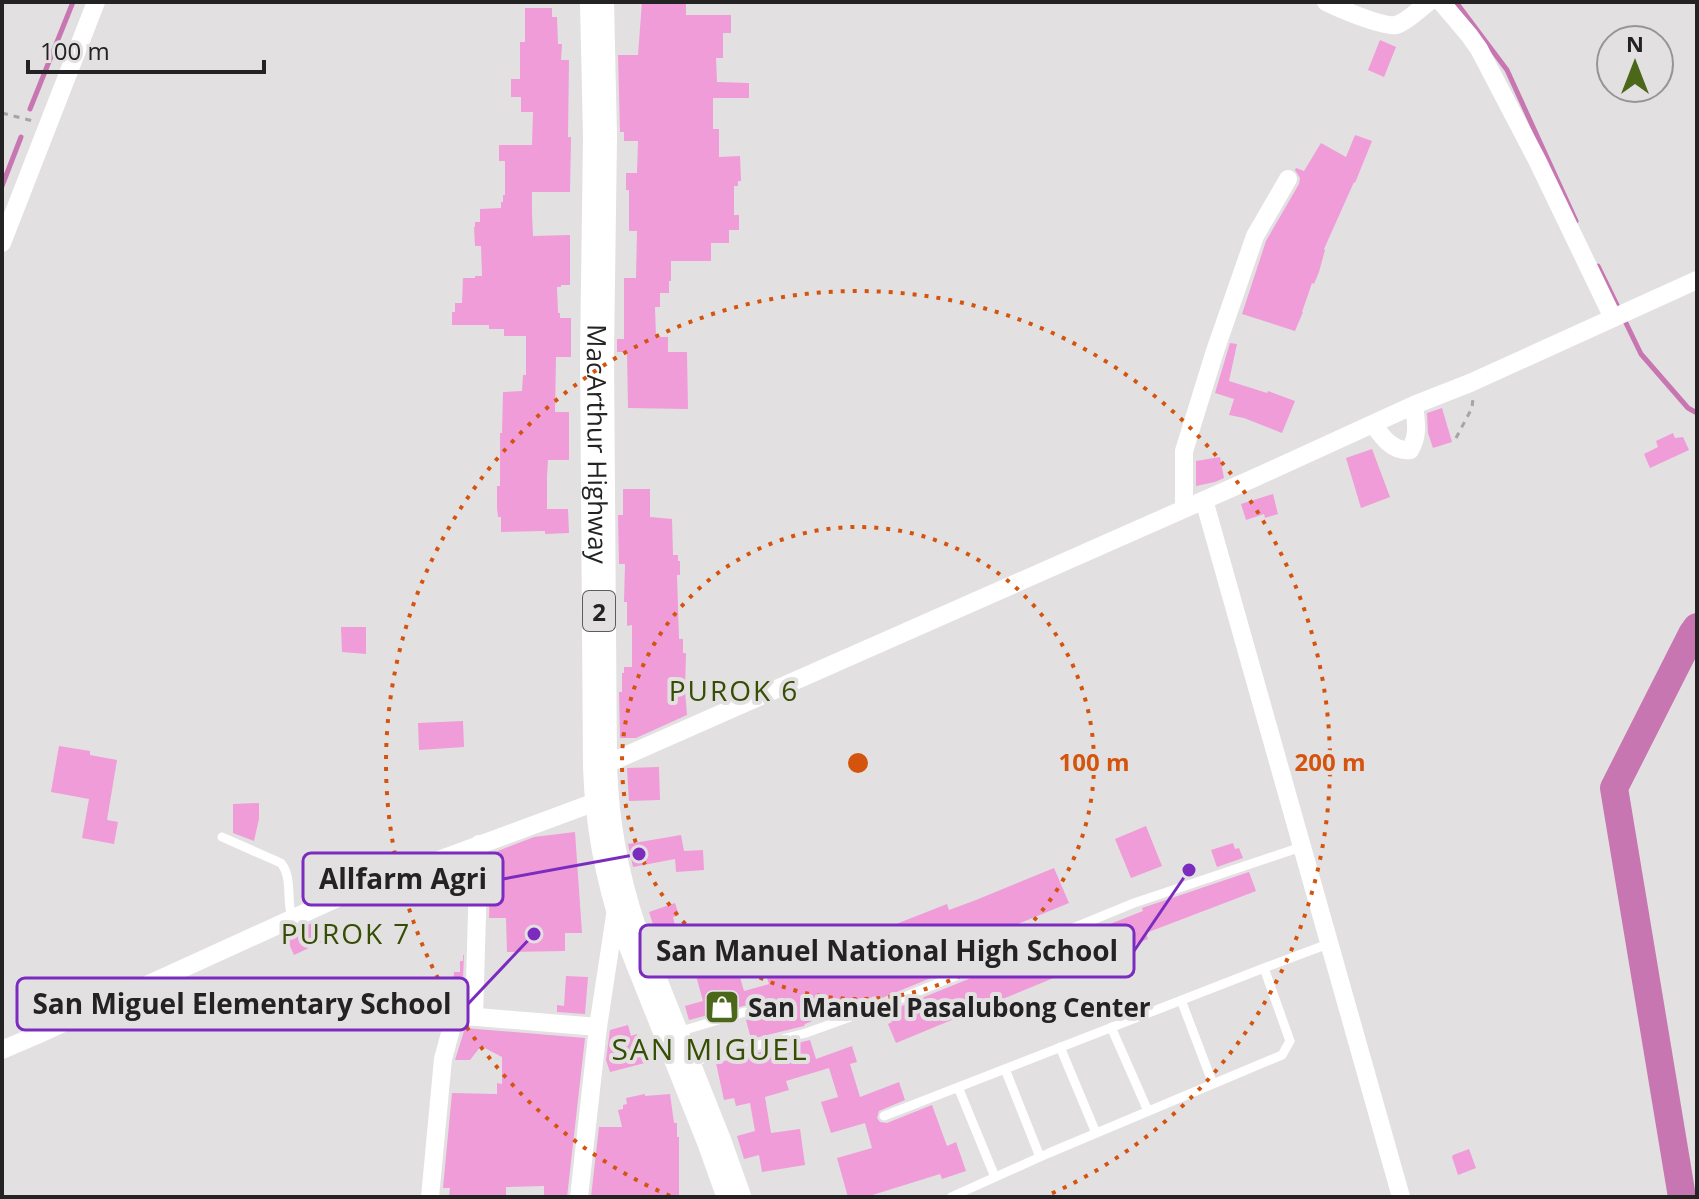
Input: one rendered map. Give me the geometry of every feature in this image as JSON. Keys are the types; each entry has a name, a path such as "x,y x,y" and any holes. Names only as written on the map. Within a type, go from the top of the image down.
{"highway":[{"name":"MacArthur Highway","path":"597,2 601,783 606,842 629,928 734,1197"}],"street":[{"path":"2,243 96,2"},
{"path":"1326,2 1351,14 1390,25 1404,21 1429,2"},
{"path":"1441,2 1479,49 1623,314"},
{"path":"1184,509 1184,451 1206,380 1255,236 1288,179"},
{"path":"2,1050 344,895 479,844 601,783 1184,509 1697,280"},
{"path":"1373,424 1390,443 1403,451 1410,450 1417,433 1414,405"},
{"path":"1204,500 1401,1197"},
{"path":"474,1017 479,844"},
{"path":"579,1197 598,1027 618,894"},
{"path":"430,1197 443,1059 453,1024 458,1018 465,1016 598,1027"}],"lane":[{"path":"222,837 284,866 292,918"},
{"path":"677,1049 806,1033 892,1002 1134,903 1301,847"},
{"path":"884,1116 1328,944"},
{"path":"951,1197 1282,1055 1290,1041 1264,968"},
{"path":"1181,1000 1213,1084"},
{"path":"677,1049 745,1012"},
{"path":"1111,1027 1148,1111"},
{"path":"1060,1047 1096,1133"},
{"path":"1005,1069 1040,1157"},
{"path":"958,1087 995,1177"}],"path":[{"path":"2,113 49,125"},
{"path":"1456,438 1472,408 1470,383"}],"building":[{"path":"642,2 686,2 686,15 731,15 731,33 723,33 723,58 716,58 717,82 749,83 749,98 713,98 713,129 719,129 719,157 740,156 741,181 734,186 734,215 739,215 739,230 729,230 729,243 711,243 711,261 671,261 669,293 660,293 660,307 655,307 656,337 668,337 668,352 687,352 688,409 628,408 627,352 617,352 617,339 624,339 624,278 636,278 637,231 629,231 626,173 637,173 638,141 624,141 624,132 620,132 618,55 638,55"},
{"path":"525,8 552,8 552,17 557,17 558,44 562,44 561,60 569,60 570,192 532,192 532,213 533,236 570,235 570,285 557,287 560,318 571,318 571,357 556,357 555,412 569,412 569,460 548,460 547,476 547,509 568,509 569,533 501,532 497,486 500,486 503,392 522,391 523,375 526,375 526,336 504,336 504,329 489,329 489,325 452,325 455,303 462,303 463,278 482,276 481,246 475,246 474,227 475,222 480,222 480,209 501,208 505,195 505,161 499,161 499,145 532,145 533,112 521,112 521,97 511,97 511,79 520,79 520,42 525,42"},
{"path":"1380,40 1396,47 1384,77 1368,70"},
{"path":"1355,135 1372,141 1324,249 1319,272 1295,331 1242,314 1266,241 1299,184 1296,168 1304,171 1321,143 1346,157"},
{"path":"1230,343 1237,344 1229,381 1295,401 1282,433 1229,415 1234,399 1215,393"},
{"path":"1442,408 1452,442 1433,448 1427,413"},
{"path":"1673,433 1675,438 1683,437 1689,450 1650,468 1644,454 1658,447 1656,441"},
{"path":"1372,449 1390,497 1361,508 1346,458"},
{"path":"1220,457 1224,478 1196,486 1196,461"},
{"path":"623,489 650,489 650,517 672,519 673,555 678,555 680,561 680,575 677,575 679,639 683,639 683,653 686,653 687,715 636,738 620,738 619,692 622,692 622,673 624,667 632,667 632,625 627,626 627,602 624,602 625,564 619,564 618,515 623,515"},
{"path":"1273,494 1278,514 1265,518 1264,514 1246,520 1241,504"},
{"path":"341,627 366,627 366,654 342,652"},
{"path":"463,721 464,747 419,750 418,723"},
{"path":"59,746 90,751 90,755 117,760 107,820 118,822 114,844 82,838 89,799 51,792"},
{"path":"659,767 660,800 629,801 627,768"},
{"path":"259,803 254,841 233,833 233,804"},
{"path":"1146,826 1162,866 1131,878 1115,839"},
{"path":"575,832 582,933 565,933 565,951 507,952 506,918 489,918 490,875 498,875 495,852 534,837"},
{"path":"681,835 684,851 703,850 704,870 676,872 675,859 633,867 628,844"},
{"path":"1233,843 1243,858 1217,867 1211,850"},
{"path":"1054,868 1069,903 964,946 970,962 882,998 875,996 804,1026 751,1039 746,1020 751,1017 752,1011 747,1005 689,1020 685,1006 703,1001 695,972 735,960 744,991 769,984 767,978 853,941 947,904 949,910"},
{"path":"1249,872 1256,891 1146,933 1148,939 896,1043 887,1012 1050,946 1056,960 1098,946 1092,931 1143,911 1142,908"},
{"path":"675,903 679,915 673,917 678,938 658,940 649,912"},
{"path":"319,920 328,939 294,955 285,935"},
{"path":"463,955 462,1004 446,1012 446,996 452,996 454,972 460,972"},
{"path":"566,976 588,977 585,1014 557,1012 557,1005 564,1006"},
{"path":"628,1025 631,1036 637,1034 645,1063 610,1072 606,1060 610,1030"},
{"path":"465,1028 585,1038 567,1197 544,1197 544,1186 506,1187 506,1197 449,1197 450,1188 443,1188 452,1093 497,1094 497,1083 502,1084 502,1057 481,1046 470,1060 455,1060"},
{"path":"810,1040 816,1059 852,1046 857,1062 850,1064 860,1097 899,1082 905,1100 879,1111 877,1118 880,1122 887,1123 932,1105 947,1146 956,1142 966,1171 942,1179 940,1174 866,1197 848,1197 837,1158 872,1148 865,1123 831,1133 821,1102 838,1097 829,1068 786,1081 789,1090 765,1097 771,1133 800,1129 805,1165 762,1172 759,1155 744,1159 737,1136 755,1131 750,1103 736,1106 734,1098 724,1100 716,1063"},
{"path":"670,1094 679,1137 679,1197 591,1197 599,1127 622,1127 618,1110 627,1104 626,1098"},
{"path":"1469,1149 1476,1168 1458,1175 1452,1157"}],"waterway":[{"path":"30,109 73,2"},
{"path":"1456,2 1507,70 1576,221"},
{"path":"2,186 21,137"},
{"path":"1598,266 1620,311"},
{"path":"1624,319 1641,354 1688,408 1697,413"},
{"path":"1682,1197 1614,788 1697,627"}],"place":[{"name":"Allfarm Agri","path":"639,854"},
{"name":"San Manuel National High School","path":"1189,870"},
{"name":"San Miguel Elementary School","path":"534,934"},
{"name":"San Manuel Pasalubong Center","path":"722,1007"}],"district":[{"name":"PUROK 6","path":"734,690"},
{"name":"PUROK 7","path":"346,933"},
{"name":"SAN MIGUEL","path":"710,1048"}]}
